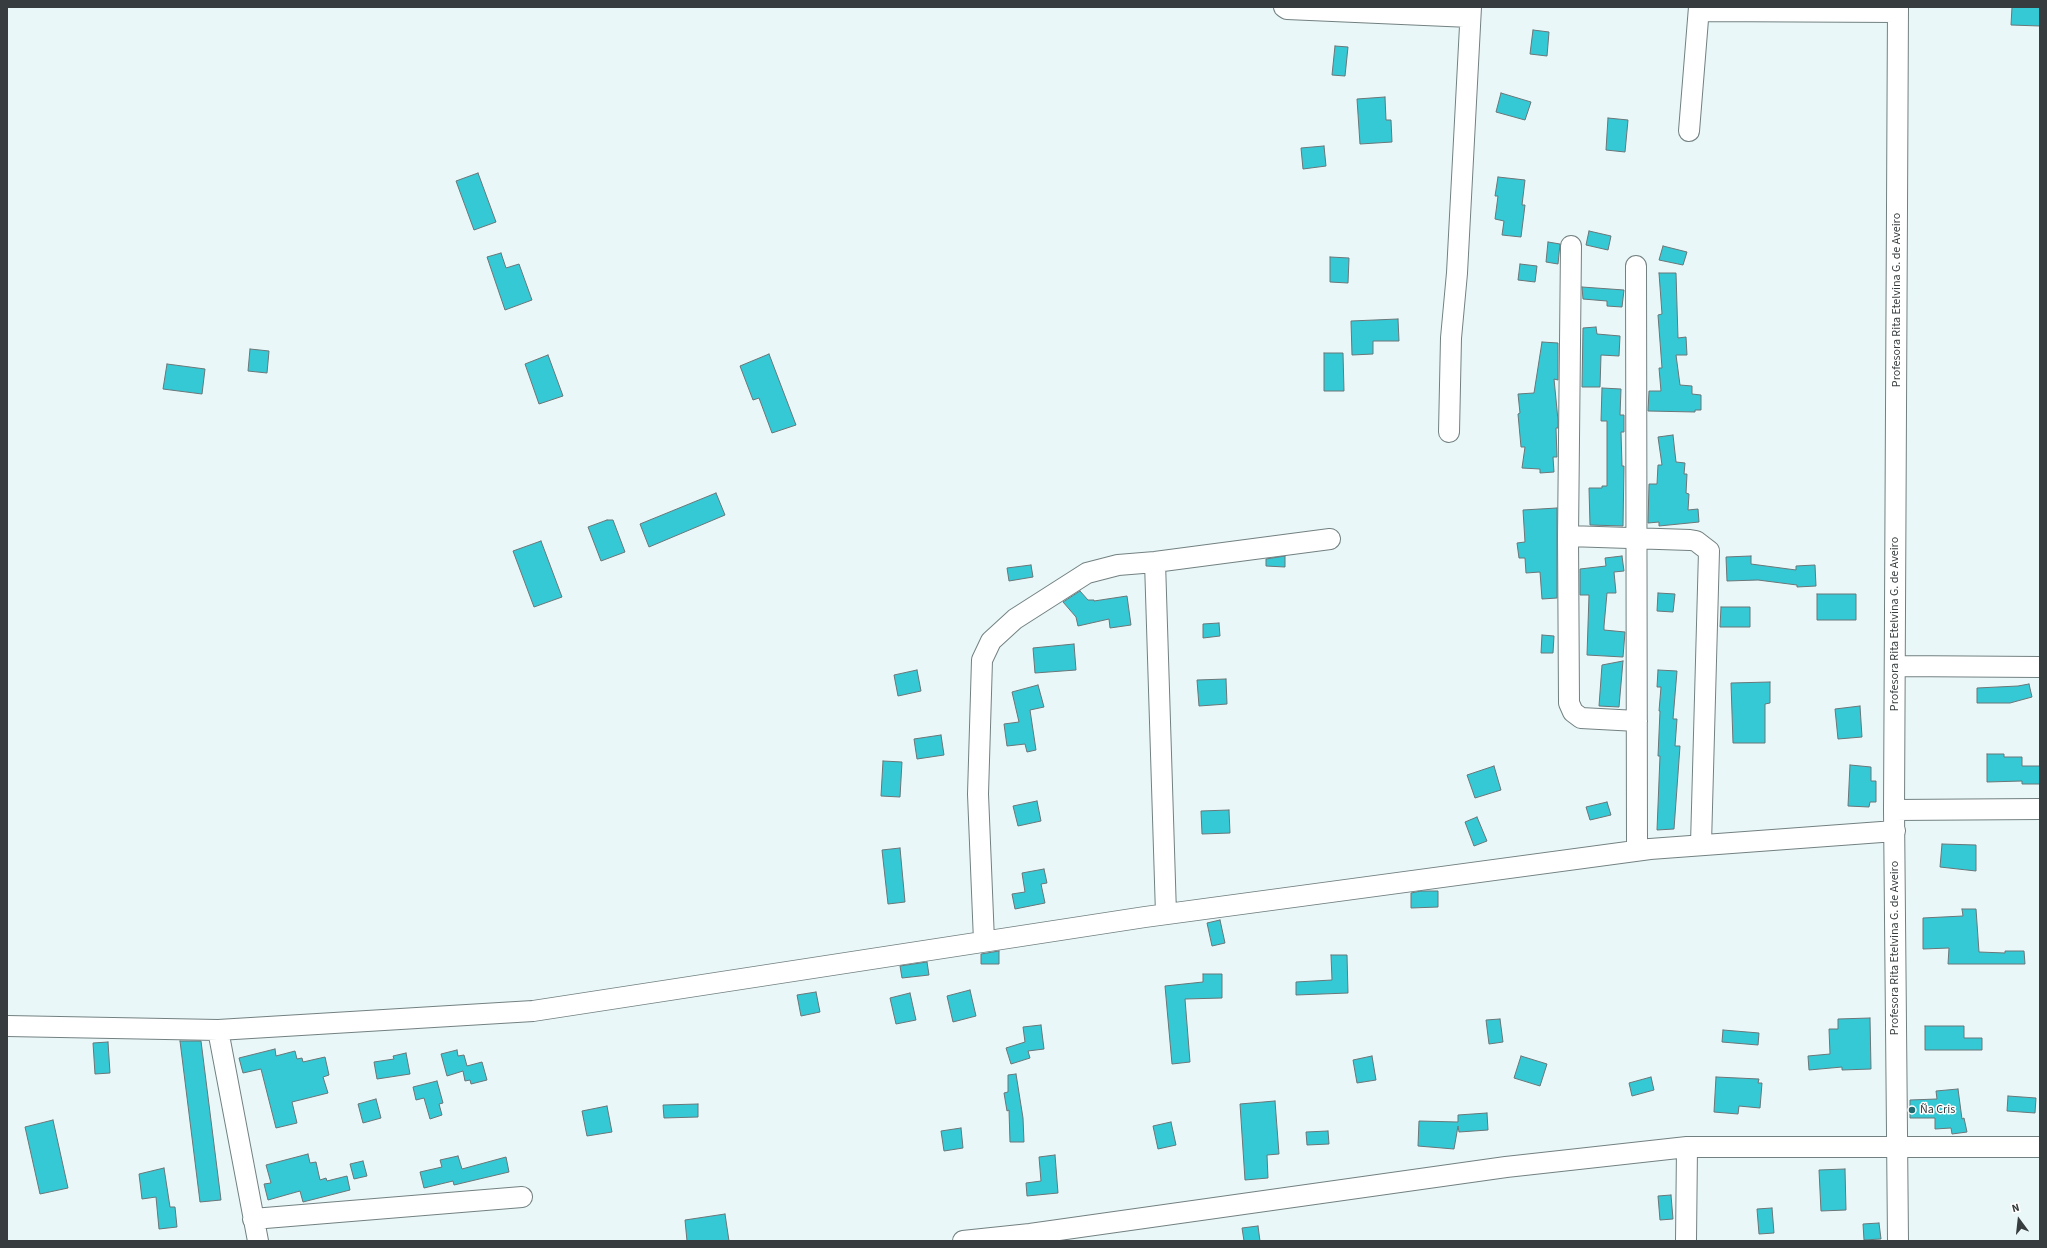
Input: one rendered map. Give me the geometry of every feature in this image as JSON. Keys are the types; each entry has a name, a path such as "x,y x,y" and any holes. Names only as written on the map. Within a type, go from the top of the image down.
{"street":[{"path":"1284,7 1288,9 1471,12 1457,265 1451,338 1449,432"},
{"path":"1689,131 1699,9 1898,9"},
{"name":"Profesora Rita Etelvina G. de Aveiro","path":"1898,9 1894,810 1898,1241"},
{"path":"1571,246 1568,536 1569,703 1573,712 1581,718 1637,721"},
{"path":"1636,266 1637,850"},
{"path":"1568,536 1690,540 1696,542 1709,551 1701,844"},
{"path":"984,941 978,794 982,660 991,641 1015,619 1087,573 1118,565 1155,562 1330,539"},
{"path":"1155,562 1166,914"},
{"path":"1895,666 2040,667"},
{"path":"1894,810 2040,809"},
{"path":"7,1026 218,1030 533,1011 1166,914 1637,850 1701,844 1895,831"},
{"path":"218,1030 258,1241"},
{"path":"963,1241 1030,1237 1506,1167 1687,1147 1896,1146 2040,1148"},
{"path":"1686,1241 1687,1147"},
{"path":"253,1219 522,1197"}],"building":[{"path":"2012,7 2040,7 2040,26 2011,25"},
{"path":"1533,30 1549,32 1547,56 1530,54"},
{"path":"1335,46 1348,47 1345,76 1332,75"},
{"path":"1501,93 1531,102 1525,120 1496,112"},
{"path":"1385,97 1386,120 1391,120 1392,142 1360,144 1357,99"},
{"path":"1608,118 1628,120 1625,152 1606,150"},
{"path":"1324,146 1326,166 1303,169 1301,148"},
{"path":"478,173 496,222 474,230 456,181"},
{"path":"1498,177 1525,180 1522,205 1525,205 1521,237 1502,235 1504,221 1495,219 1498,196 1495,196"},
{"path":"1589,231 1611,236 1608,250 1586,245"},
{"path":"1548,242 1560,244 1558,264 1546,262"},
{"path":"1663,246 1687,252 1683,265 1659,260"},
{"path":"501,253 506,268 519,264 532,300 505,310 487,257"},
{"path":"1330,257 1349,258 1348,283 1330,282"},
{"path":"1520,264 1537,266 1535,282 1518,280"},
{"path":"1659,273 1676,273 1678,338 1686,337 1687,355 1676,355 1680,385 1692,386 1692,394 1701,395 1701,410 1695,410 1695,412 1648,411 1649,391 1661,391 1659,368 1662,368 1658,315 1662,314"},
{"path":"1582,287 1624,290 1622,307 1607,306 1607,301 1583,299"},
{"path":"1398,319 1399,341 1373,341 1373,354 1352,355 1351,321"},
{"path":"1596,327 1597,334 1620,336 1619,356 1601,355 1600,387 1582,387 1583,328"},
{"path":"1542,342 1558,343 1558,380 1554,379 1558,428 1556,428 1557,457 1553,457 1554,472 1540,473 1540,469 1522,468 1525,447 1521,447 1518,394 1534,393"},
{"path":"250,349 269,351 267,373 248,371"},
{"path":"1324,353 1343,353 1344,391 1324,391"},
{"path":"769,354 796,425 772,433 759,398 753,400 740,366"},
{"path":"548,355 563,396 539,404 525,364"},
{"path":"167,364 205,369 202,394 163,389"},
{"path":"1602,388 1621,389 1620,415 1624,415 1624,432 1621,432 1622,466 1624,466 1623,526 1590,525 1589,488 1602,488 1602,486 1607,486 1607,421 1601,421"},
{"path":"1673,435 1676,462 1685,463 1684,474 1687,474 1686,493 1689,494 1688,510 1698,509 1699,522 1659,526 1659,522 1648,523 1649,484 1657,484 1658,465 1662,465 1658,437"},
{"path":"716,493 725,515 649,547 640,524"},
{"path":"1557,508 1557,598 1542,599 1540,572 1526,573 1525,558 1519,558 1517,543 1525,542 1523,510"},
{"path":"607,520 613,520 625,552 601,561 588,527"},
{"path":"541,541 562,597 534,607 513,551"},
{"path":"1285,556 1285,567 1266,566 1266,559"},
{"path":"1622,556 1624,571 1614,572 1616,593 1607,593 1604,630 1625,632 1623,657 1587,655 1589,595 1580,595 1580,569 1606,566 1605,558"},
{"path":"1751,556 1751,564 1796,570 1796,566 1815,565 1816,586 1797,587 1797,585 1758,580 1727,581 1726,557"},
{"path":"1031,565 1033,577 1009,581 1007,568"},
{"path":"1080,591 1088,600 1094,601 1127,596 1131,625 1110,628 1109,619 1078,626 1076,617 1063,602"},
{"path":"1658,593 1675,594 1673,612 1657,611"},
{"path":"1817,594 1856,594 1856,620 1817,620"},
{"path":"1721,607 1750,607 1750,627 1720,627"},
{"path":"1219,623 1220,636 1203,638 1203,624"},
{"path":"1542,635 1554,636 1553,653 1541,653"},
{"path":"1074,644 1076,670 1035,673 1033,648"},
{"path":"1623,661 1619,707 1599,706 1602,665"},
{"path":"917,670 921,691 898,696 894,675"},
{"path":"1658,670 1677,671 1673,719 1677,719 1675,746 1680,746 1674,829 1657,830 1660,756 1658,756 1659,711 1661,687 1657,687"},
{"path":"1226,679 1227,704 1199,706 1197,680"},
{"path":"1770,682 1770,703 1765,704 1765,743 1733,743 1731,683"},
{"path":"2029,684 2032,697 2010,703 1977,703 1977,688"},
{"path":"1038,685 1044,707 1030,710 1036,750 1027,752 1025,744 1007,746 1004,724 1019,722 1012,692"},
{"path":"1860,706 1862,737 1838,739 1835,709"},
{"path":"941,735 944,755 917,759 914,739"},
{"path":"1987,754 2004,754 2004,757 2022,757 2022,766 2040,766 2040,784 2022,784 2022,781 1987,782"},
{"path":"883,761 902,762 900,797 881,796"},
{"path":"1850,765 1871,767 1871,781 1876,781 1876,802 1870,802 1869,807 1848,806"},
{"path":"1494,766 1501,790 1475,798 1467,775"},
{"path":"1037,801 1041,821 1018,826 1013,806"},
{"path":"1607,802 1611,815 1590,820 1586,807"},
{"path":"1229,810 1230,833 1202,834 1201,811"},
{"path":"1477,817 1487,841 1474,846 1465,822"},
{"path":"1942,844 1976,845 1976,871 1940,867"},
{"path":"900,848 905,902 888,904 882,850"},
{"path":"1044,869 1047,883 1041,884 1045,903 1015,909 1012,894 1025,892 1022,873"},
{"path":"1421,891 1438,891 1438,907 1411,908 1411,893"},
{"path":"1962,909 1976,909 1979,952 2005,953 2005,951 2024,951 2025,964 1948,964 1949,948 1923,949 1923,918 1963,916"},
{"path":"1220,920 1225,943 1212,946 1207,923"},
{"path":"999,951 999,964 981,964 981,954"},
{"path":"1331,955 1347,955 1348,993 1296,995 1296,982 1332,980"},
{"path":"927,962 929,975 902,978 900,966"},
{"path":"1203,974 1222,974 1222,998 1185,999 1190,1062 1172,1064 1165,986 1203,982"},
{"path":"970,990 976,1016 953,1022 947,996"},
{"path":"816,992 820,1012 801,1016 797,995"},
{"path":"910,993 916,1020 896,1024 890,998"},
{"path":"1870,1018 1871,1069 1842,1070 1842,1067 1809,1070 1808,1056 1830,1054 1829,1029 1838,1029 1838,1019"},
{"path":"1500,1019 1503,1042 1489,1044 1486,1020"},
{"path":"1041,1025 1044,1049 1028,1051 1030,1058 1011,1064 1006,1048 1025,1042 1023,1027"},
{"path":"1925,1026 1964,1026 1964,1038 1982,1038 1982,1050 1925,1050"},
{"path":"1723,1030 1759,1033 1758,1045 1722,1042"},
{"path":"180,1041 201,1041 221,1200 200,1202"},
{"path":"108,1042 110,1073 95,1074 93,1043"},
{"path":"275,1049 276,1056 295,1051 297,1059 302,1058 303,1062 325,1057 329,1075 323,1077 328,1093 292,1102 297,1123 276,1128 261,1069 243,1073 239,1058"},
{"path":"457,1050 458,1056 464,1055 467,1066 482,1062 487,1080 471,1084 470,1080 465,1081 463,1071 447,1076 441,1054"},
{"path":"406,1053 410,1074 377,1079 374,1062 394,1059 393,1056"},
{"path":"1372,1056 1376,1080 1357,1083 1353,1060"},
{"path":"1521,1056 1547,1064 1540,1086 1514,1078"},
{"path":"1016,1074 1023,1118 1024,1142 1010,1142 1009,1110 1007,1111 1004,1093 1008,1092 1008,1075"},
{"path":"1651,1077 1654,1090 1632,1096 1629,1083"},
{"path":"1716,1077 1759,1079 1758,1083 1762,1083 1760,1108 1739,1106 1738,1114 1714,1112"},
{"path":"437,1081 443,1103 439,1104 442,1115 430,1119 424,1098 416,1100 413,1087"},
{"path":"1958,1089 1962,1119 1964,1118 1967,1132 1952,1134 1951,1128 1935,1129 1935,1118 1910,1118 1910,1100 1937,1099 1936,1091"},
{"path":"2008,1096 2036,1098 2035,1113 2007,1111"},
{"path":"376,1099 381,1118 363,1123 358,1104"},
{"path":"1275,1101 1279,1154 1267,1155 1268,1178 1245,1180 1240,1104"},
{"path":"698,1104 698,1117 664,1118 663,1105"},
{"path":"607,1106 612,1132 587,1136 582,1111"},
{"path":"1487,1113 1488,1130 1459,1132 1458,1126 1454,1149 1418,1146 1419,1121 1458,1122 1458,1115"},
{"path":"53,1120 68,1188 40,1194 25,1127"},
{"path":"1171,1122 1176,1145 1158,1149 1153,1126"},
{"path":"961,1128 963,1148 944,1151 941,1131"},
{"path":"1328,1131 1329,1144 1307,1145 1306,1132"},
{"path":"308,1154 310,1163 316,1162 320,1180 326,1178 327,1181 347,1176 350,1190 303,1202 300,1191 268,1200 264,1184 271,1183 266,1165"},
{"path":"1055,1155 1058,1193 1027,1196 1026,1183 1041,1181 1039,1157"},
{"path":"458,1156 462,1169 506,1157 509,1172 454,1185 453,1181 424,1188 420,1172 442,1167 440,1160"},
{"path":"363,1161 367,1176 354,1179 350,1164"},
{"path":"164,1168 170,1207 175,1207 177,1227 159,1229 156,1197 142,1199 139,1174"},
{"path":"1845,1169 1846,1210 1821,1211 1819,1170"},
{"path":"1671,1195 1673,1219 1660,1220 1658,1196"},
{"path":"1772,1208 1774,1233 1759,1234 1757,1209"},
{"path":"725,1214 729,1241 687,1241 685,1220"},
{"path":"1879,1223 1881,1239 1864,1240 1863,1224"},
{"path":"1258,1226 1260,1241 1244,1241 1242,1228"}],"place":[{"name":"Ña Cris","path":"1912,1110"}]}
